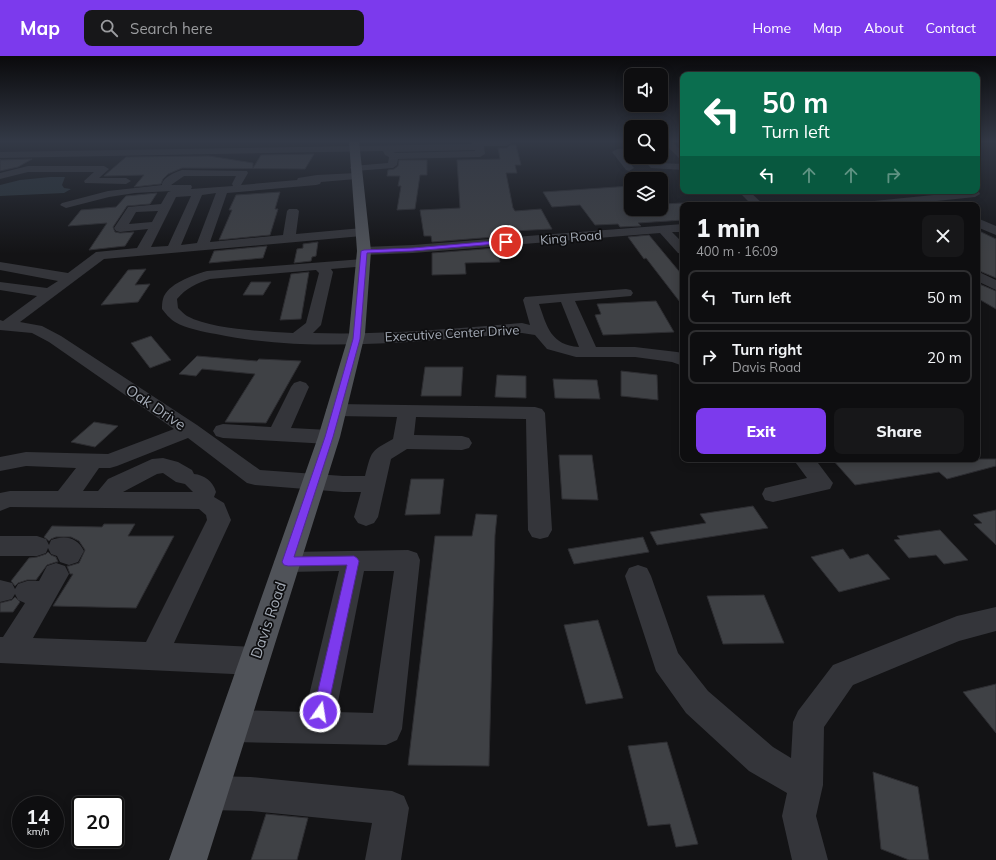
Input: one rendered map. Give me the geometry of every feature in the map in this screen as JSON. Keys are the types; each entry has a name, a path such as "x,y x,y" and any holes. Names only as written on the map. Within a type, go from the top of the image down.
{"main road":[{"name":"Davis Road","path":"188,860 329,437 356,339 369,179"}],"street":[{"path":"92,179 89,181 169,180"},
{"path":"173,250 193,190 194,179"},
{"path":"202,247 218,188 218,179"},
{"path":"237,184 240,179"},
{"path":"218,188 237,184 311,179"},
{"path":"142,252 172,194 193,190 316,182 321,179"},
{"path":"159,189 169,180"},
{"path":"66,205 108,194 159,189 193,190"},
{"path":"746,194 755,202"},
{"path":"894,202 975,194"},
{"path":"156,225 120,228 132,209 166,207"},
{"path":"289,239 293,211"},
{"path":"980,222 996,221"},
{"path":"980,223 996,231"},
{"name":"King Road","path":"363,249 413,249 680,228"},
{"path":"662,229 680,247"},
{"path":"4,325 101,255 289,239 363,249"},
{"name":"Executive Center Drive","path":"363,249 319,266 212,274 191,279 177,290 170,299 170,309 181,319 239,334 297,338 356,339 421,336 522,328 540,331 553,345 576,352 635,352 680,358"},
{"path":"0,266 61,277 71,277"},
{"path":"297,338 313,325 326,272 319,266"},
{"path":"980,277 996,286"},
{"path":"0,286 50,293"},
{"path":"540,331 530,300 626,293"},
{"path":"566,297 590,352"},
{"name":"Oak Drive","path":"4,325 36,330 55,339 190,430 255,476 313,482 374,484"},
{"path":"278,434 300,387"},
{"path":"336,410 535,413 540,530"},
{"path":"402,442 407,411"},
{"path":"0,464 26,459 110,461 190,430"},
{"path":"223,431 329,437"},
{"path":"366,517 381,455 402,442 462,443"},
{"path":"64,500 93,460"},
{"path":"773,494 822,483 806,462"},
{"path":"104,500 116,485 152,467 163,465 170,467 193,486 218,512 219,520 154,656"},
{"path":"0,502 10,500 104,500 193,486"},
{"path":"0,546 37,574 6,650 254,661"},
{"path":"233,726 386,729 408,560 288,562"},
{"path":"316,727 354,561"},
{"path":"638,576 666,661 697,702 761,759 806,785"},
{"path":"810,860 799,816 806,785 809,722 843,675 957,629 996,619"},
{"path":"211,793 251,794 392,808 383,860"}],"shaded area":[{"path":"64,179 62,185 64,188 71,189 64,193 0,196 0,185 20,180"}],"building":[{"path":"141,179 163,179 161,184 134,187"},
{"path":"399,179 419,179 415,209 397,210 401,186 398,186"},
{"path":"458,179 507,179 513,208 515,211 541,209 552,229 493,232 494,237 432,242 431,236 424,236 420,210 460,208"},
{"path":"624,186 624,216 668,216 668,204 680,203 680,220 638,223 641,226 620,227 618,224 595,225 580,205 552,207 543,192"},
{"path":"280,192 275,209 278,209 270,235 219,240 232,210 229,210 236,195"},
{"path":"157,193 150,204 127,206 113,227 115,232 134,232 125,246 89,250 107,223 68,226 81,210 116,207 126,196"},
{"path":"980,231 996,239 996,278 980,271"},
{"path":"649,235 680,272 680,302 646,258 644,259 628,237"},
{"path":"318,242 316,256 312,257 311,261 294,263 297,249 303,248 303,244"},
{"path":"267,246 263,258 209,263 214,251"},
{"path":"497,248 500,262 465,263 466,274 432,275 432,253"},
{"path":"146,269 135,285 150,284 138,302 101,305 128,270"},
{"path":"309,272 301,319 280,320 291,274"},
{"path":"251,282 271,282 263,295 243,295"},
{"path":"980,284 996,291 996,309 980,300"},
{"path":"656,301 674,332 603,335 595,315 601,314 597,304"},
{"path":"151,336 171,360 150,368 131,343"},
{"path":"197,356 257,361 259,359 301,361 266,423 225,422 255,374 202,369 196,376 179,374"},
{"path":"425,367 463,367 461,396 421,396"},
{"path":"621,371 657,375 658,400 621,396"},
{"path":"497,375 526,376 526,398 495,397"},
{"path":"553,379 597,380 600,399 555,398"},
{"path":"94,422 118,426 95,447 71,442"},
{"path":"559,455 592,455 598,500 562,499"},
{"path":"980,459 996,459 996,466 947,479 939,472 855,485 835,462 980,462"},
{"path":"411,479 444,479 440,514 405,515"},
{"path":"753,506 768,528 657,545 650,532 706,523 700,514"},
{"path":"996,510 996,545 974,524 982,523 973,515"},
{"path":"476,514 497,515 495,535 489,766 408,765 435,536 472,536"},
{"path":"104,524 135,524 128,536 174,536 136,608 53,606 73,574 70,574 67,566 79,563 85,550 79,541 71,537 56,537 49,541 44,537 52,526 102,527"},
{"path":"940,530 968,560 944,564 936,555 909,558 894,540 900,539 897,536"},
{"path":"643,537 649,552 574,564 568,549"},
{"path":"843,549 850,559 868,554 890,579 839,592 811,557"},
{"path":"48,552 56,557 58,562 47,565 36,580 27,580 18,583 15,586 11,581 29,558 37,557"},
{"path":"764,595 784,643 723,644 707,596"},
{"path":"15,597 20,602 13,612 0,612 0,603 12,600"},
{"path":"598,620 623,698 586,704 564,625"},
{"path":"996,684 996,733 963,692"},
{"path":"667,742 698,844 676,847 670,824 648,826 628,746"},
{"path":"873,772 918,787 929,860 909,860 881,849"},
{"path":"266,814 308,818 297,860 251,860"}],"route":[{"path":"320,712 354,561 288,562 308,497 329,437 356,339 364,251 506,242"}]}
